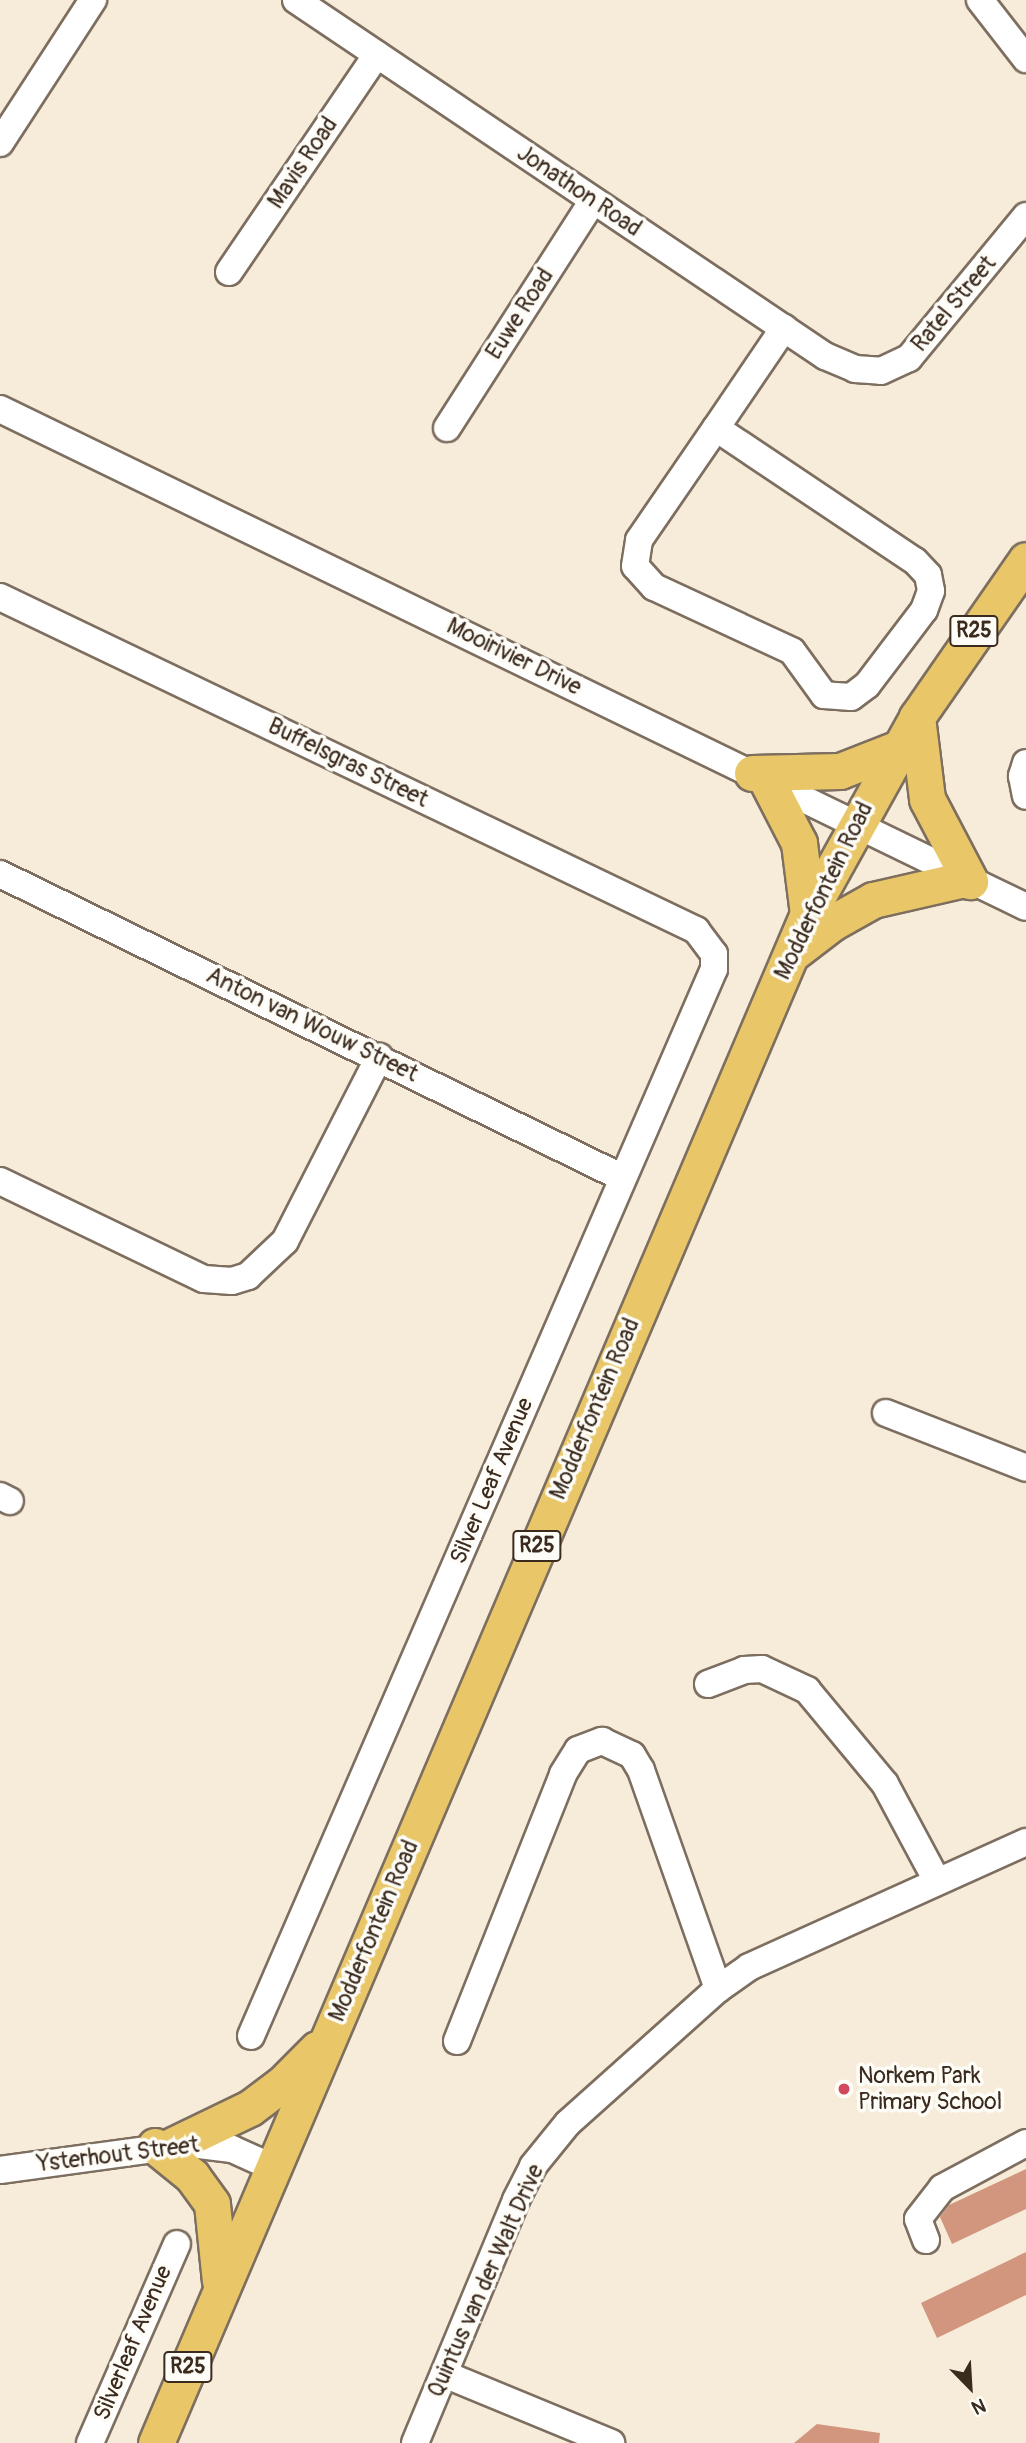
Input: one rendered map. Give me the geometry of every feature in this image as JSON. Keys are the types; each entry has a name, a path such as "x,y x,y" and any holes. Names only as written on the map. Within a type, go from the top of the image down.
{"main road":[{"name":"Modderfontein Road","path":"156,2443 808,914 855,825 918,717 1026,560"},
{"path":"791,955 832,923 873,900 967,880 927,799 918,717"},
{"path":"808,914 799,843 759,776 840,771 899,748"},
{"path":"220,2292 220,2247 212,2204 192,2176 164,2146 267,2096 331,2033"}],"street":[{"path":"0,143 93,0"},
{"name":"Jonathon Road","path":"296,0 784,328 841,364 868,372"},
{"path":"980,0 1022,45"},
{"name":"Mavis Road","path":"229,272 376,54"},
{"name":"Euwe Road","path":"447,428 593,201"},
{"name":"Ratel Street","path":"868,372 895,366 909,358 1026,216"},
{"path":"716,428 923,568 931,583 924,610 859,693 832,698 818,688 792,651 654,587 639,575 634,559 639,540 784,328"},
{"name":"Mooirivier Drive","path":"0,409 1026,907"},
{"name":"Buffelsgras Street","path":"0,597 696,930"},
{"path":"1026,763 1022,776 1026,796"},
{"name":"Anton van Wouw Street","path":"0,874 623,1178"},
{"name":"Silver Leaf Avenue","path":"251,2036 714,969 712,946 696,930"},
{"path":"0,1181 204,1279 240,1278 261,1268 285,1241 379,1057"},
{"path":"887,1413 1026,1468"},
{"path":"708,1684 744,1670 762,1669 807,1690 884,1784 937,1881"},
{"path":"457,2041 563,1774 578,1750 602,1741 632,1755 641,1770 718,1989"},
{"name":"Quintus van der Walt Drive","path":"415,2443 533,2166 568,2123 718,1989 793,1944 1026,1842"},
{"path":"926,2241 918,2219 942,2188 1026,2143"},
{"name":"Ysterhout Street","path":"0,2170 164,2146 232,2149 274,2168"},
{"name":"Silverleaf Avenue","path":"90,2443 177,2244"},
{"path":"444,2374 611,2443"}],"building":[{"path":"1026,2169 1026,2209 952,2244 940,2217 949,2205"},
{"path":"1026,2252 1026,2295 937,2338 921,2303"},
{"path":"817,2424 880,2433 879,2443 794,2443"}],"place":[{"name":"Norkem Park Primary School","path":"844,2089"}]}
